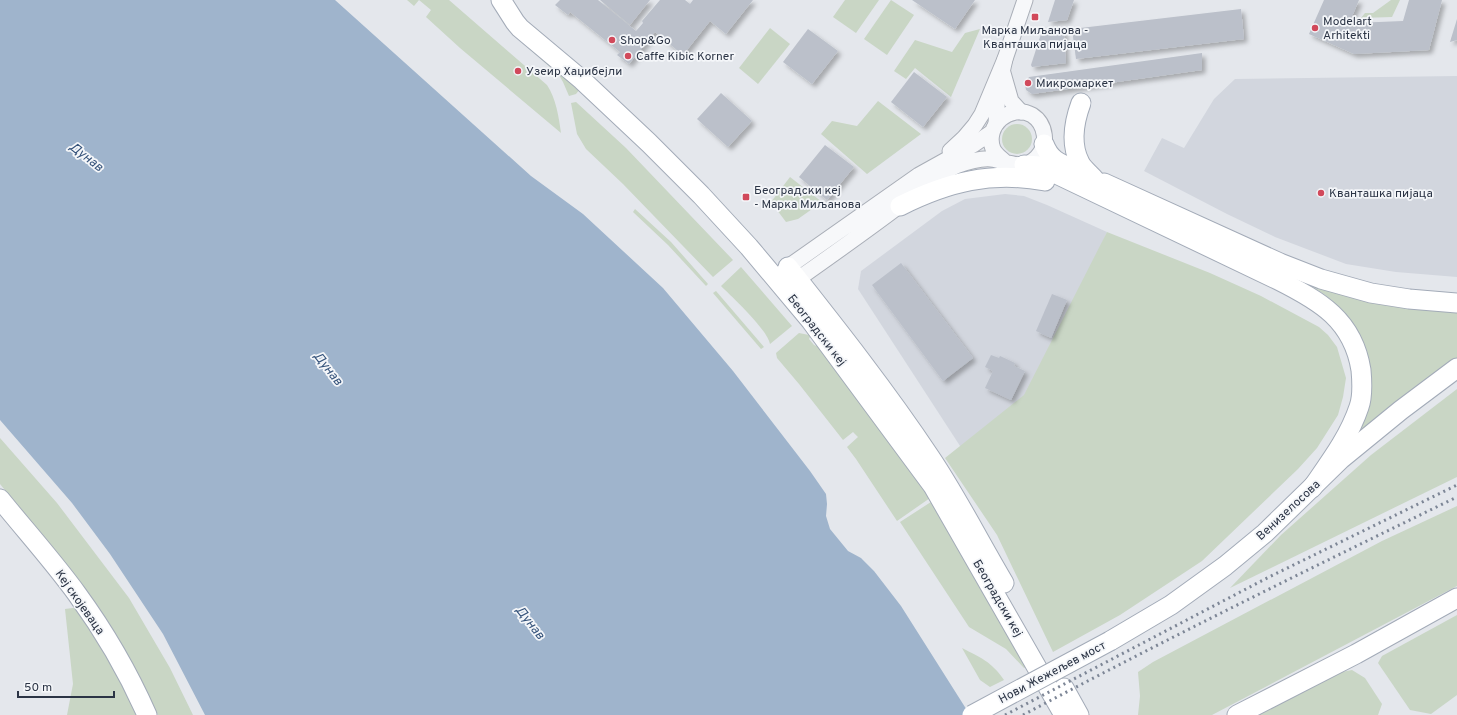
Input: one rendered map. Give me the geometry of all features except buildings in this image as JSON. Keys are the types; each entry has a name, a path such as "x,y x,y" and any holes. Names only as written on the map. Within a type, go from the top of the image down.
{"main road":[{"name":"Београдски кеј","path":"502,0 520,28 582,80 649,143 728,224 789,277 844,338 931,458 987,552 1079,715"},
{"path":"1081,103 1074,126 1077,152 1080,164 1095,180"},
{"path":"1044,144 1052,158 1095,180 1321,279 1371,293 1409,300 1457,303"},
{"path":"1024,164 1039,166 1307,294 1338,319 1349,335 1358,354 1362,379 1360,405 1345,438 1312,488"},
{"path":"900,206 922,195 956,183 973,180 1015,177 1047,181 1113,201"},
{"name":"Београдски кеј","path":"789,277 837,355 933,486 1064,715"},
{"name":"Венизелосова","path":"1110,641 1171,605 1213,575 1265,533 1341,459 1423,392 1457,368"},
{"path":"1423,392 1457,382"},
{"name":"Кеј скојеваца","path":"0,499 76,593 94,619 133,684 146,715"},
{"path":"1237,715 1356,654 1457,598"},
{"name":"Нови Жежељев мост","path":"972,715 1110,641"}],"street":[{"path":"1006,162 998,157 992,140 998,90 1004,65 1025,0"},
{"path":"789,277 932,167 964,138 982,114 1004,65"},
{"path":"1004,65 1006,86 1012,100 1021,112"},
{"path":"789,277 900,206 936,177 954,167 982,159 992,159 1014,165 1031,162 1042,151 1045,136 1043,128 1033,116 1021,112 1011,112 1002,117 994,128 973,145 932,167"}],"shaded area":[{"name":"Кванташка пијаца","path":"1457,76 1457,277 1396,272 1346,264 1275,237 1144,171 1162,138 1184,148 1214,99 1235,79"},
{"path":"1005,194 1024,196 1107,232 1037,386 962,449 858,289 861,271 942,211 965,199"}],"green space":[{"path":"407,0 419,0 414,6"},
{"path":"419,0 449,0 547,85 555,102 561,133 460,48 426,17 431,10"},
{"path":"845,0 879,0 856,33 833,17"},
{"path":"891,0 914,15 887,55 864,39"},
{"path":"1391,0 1400,0 1392,17 1361,18 1365,13 1373,13"},
{"path":"770,28 790,44 758,84 739,68"},
{"path":"980,29 951,97 915,68 906,79 894,71 915,40 952,52 965,33"},
{"path":"519,36 580,89 576,94 569,96 559,75 517,38"},
{"path":"878,101 921,134 867,174 821,134 832,121 857,126"},
{"path":"576,102 626,148 733,260 713,277 623,184 586,149 577,134 571,103"},
{"path":"1017,124 1023,125 1031,133 1031,145 1023,153 1017,154 1011,153 1003,145 1002,139 1003,133 1011,125"},
{"path":"790,177 822,202 798,219 786,222 771,202"},
{"path":"635,209 671,242 708,284 706,286 668,245 633,212"},
{"path":"1107,232 1210,273 1261,296 1319,327 1328,335 1337,347 1346,378 1338,415 1317,448 1298,469 1202,561 1120,615 1053,652 997,535 945,458 1024,395"},
{"path":"741,267 792,326 770,344 763,330 721,286"},
{"path":"1288,273 1457,307 1457,363 1356,437 1369,400 1371,388 1369,361 1360,336 1344,314 1325,295"},
{"path":"716,291 764,347 761,349 713,293"},
{"path":"799,333 809,335 809,339 814,345 824,349 883,426 930,498 897,521 847,447 858,437 853,432 843,440 777,358 776,353"},
{"path":"1457,389 1457,477 1230,588 1281,535 1371,455"},
{"path":"0,438 57,503 129,598 170,668 193,715 158,715 142,683 13,500 0,484"},
{"path":"934,500 1032,663 1024,668 1006,649 969,627 900,522"},
{"path":"1457,506 1457,586 1212,715 1138,715 1140,696 1138,672 1153,662 1382,541"},
{"path":"80,607 140,715 67,715 73,684 65,609"},
{"path":"1457,615 1457,695 1431,714 1410,710 1378,663 1382,656"},
{"path":"962,648 990,664 1004,680 990,687 980,680"},
{"path":"1352,670 1365,678 1382,704 1378,715 1257,715 1342,672"}],"water":[{"name":"Дунав","path":"0,0 335,0 531,176 583,214 663,288 733,371 810,471 826,494 826,516 830,529 848,551 861,558 874,571 901,606 970,715 205,715 163,634 110,554 72,503 0,420"}],"railway":[{"path":"1005,715 1269,577 1457,485"},
{"path":"1023,715 1185,631 1457,497"}],"place":[{"name":"Марка Миљанова - Кванташка пијаца","path":"1035,17"},
{"name":"Modelart Arhitekti","path":"1315,28"},
{"name":"Shop&Go","path":"612,40"},
{"name":"Caffe Kibic Korner","path":"628,56"},
{"name":"Узеир Хаџибејли","path":"518,71"},
{"name":"Микромаркет","path":"1028,83"},
{"name":"Кванташка пијаца","path":"1321,193"},
{"name":"Београдски кеј - Марка Миљанова","path":"746,197"}]}
